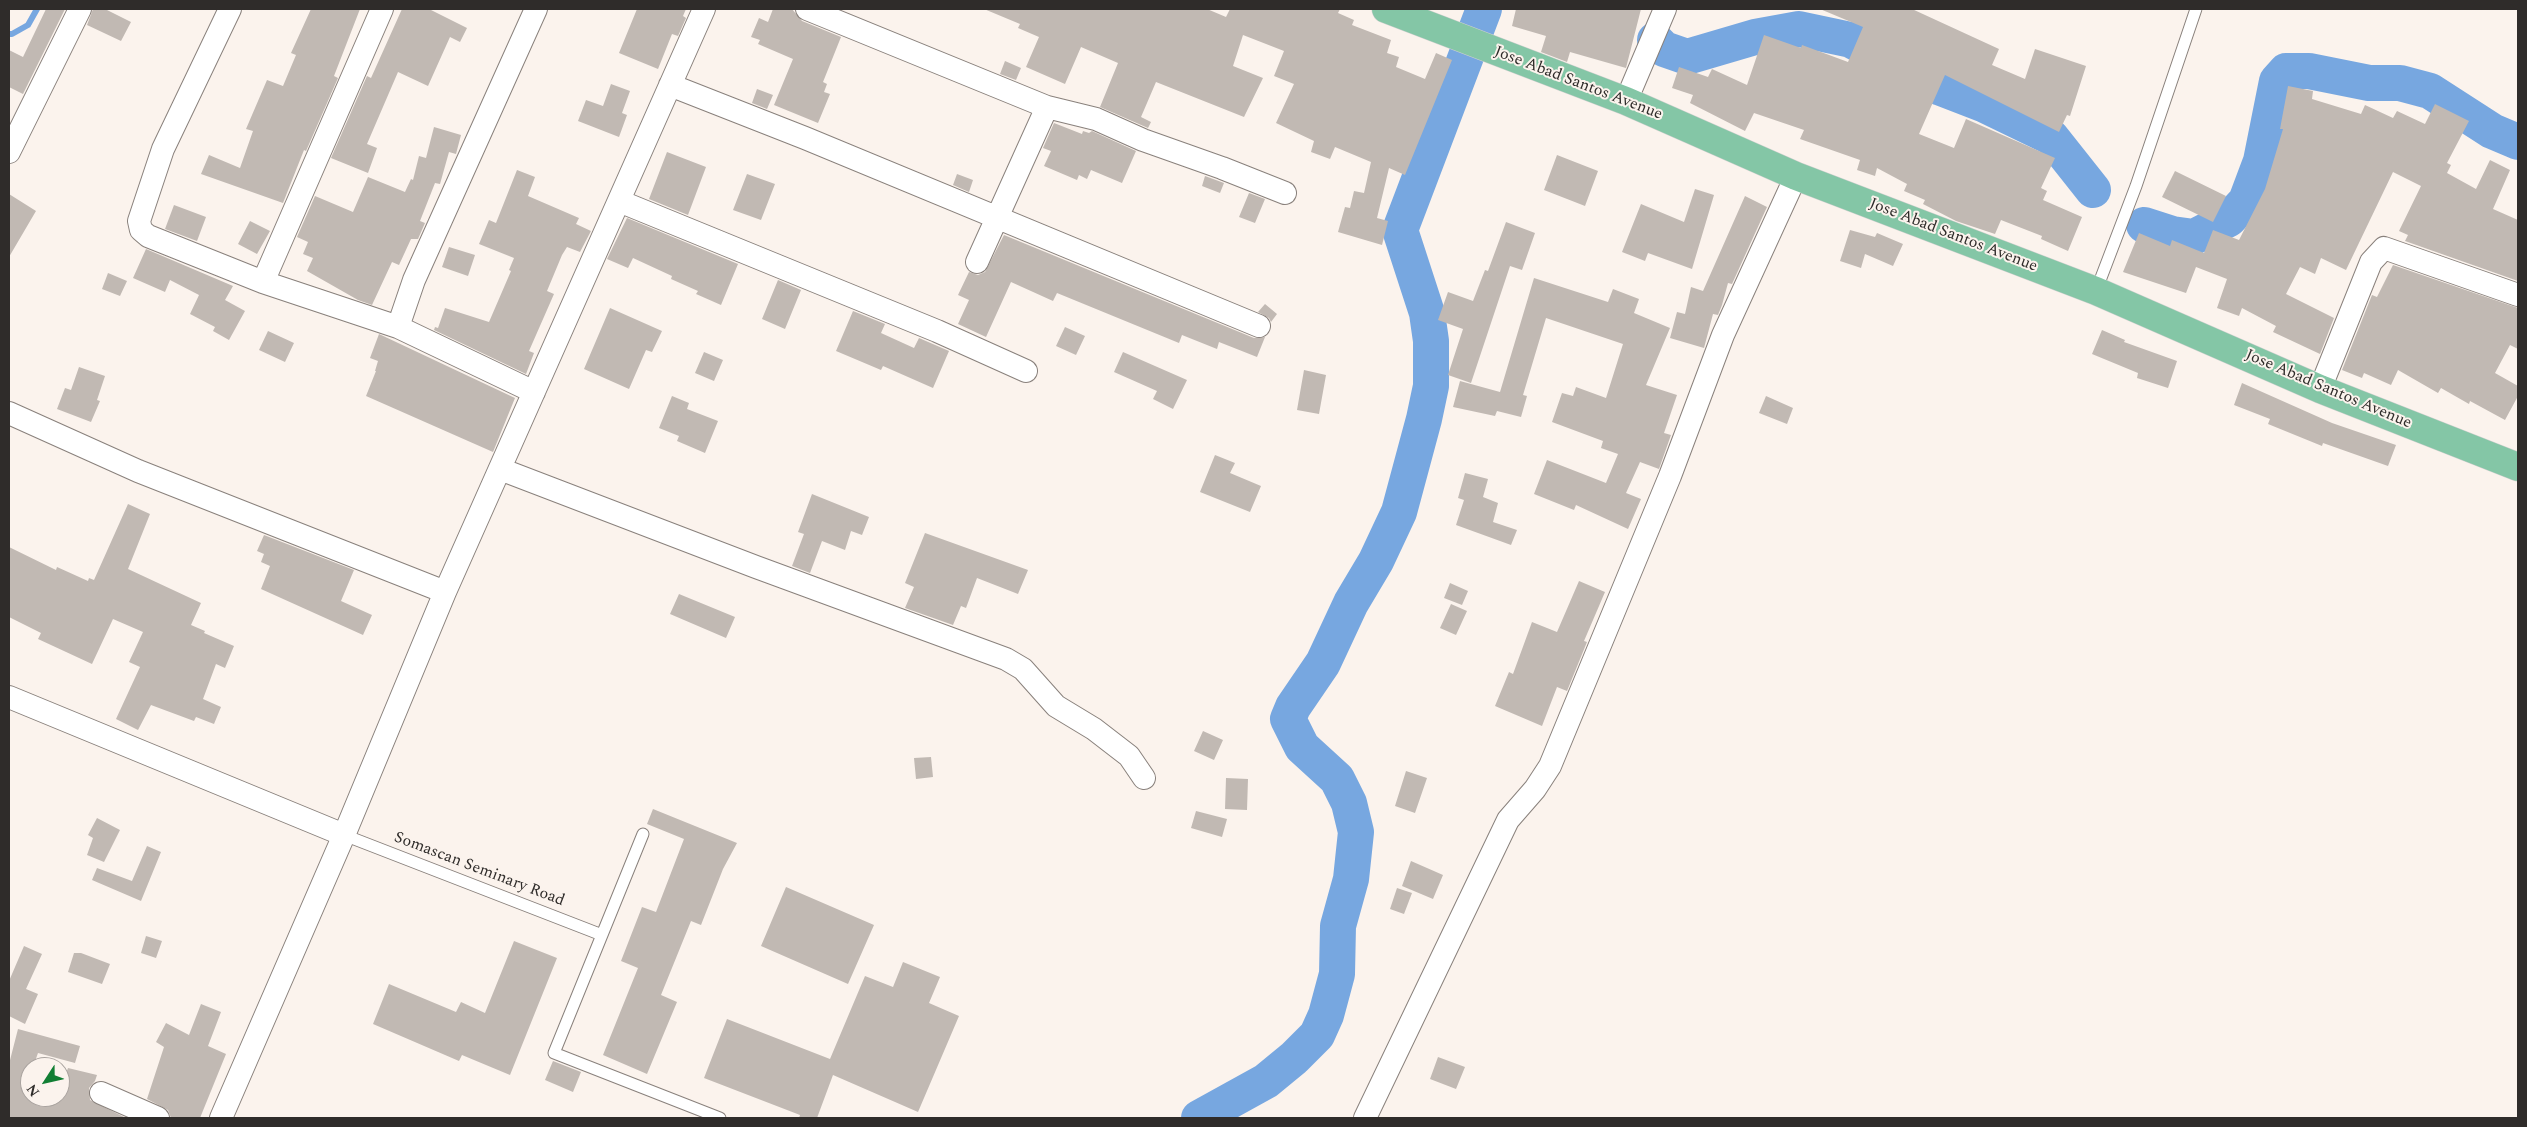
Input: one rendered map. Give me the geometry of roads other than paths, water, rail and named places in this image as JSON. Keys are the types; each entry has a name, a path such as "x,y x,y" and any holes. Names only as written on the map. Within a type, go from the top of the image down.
{"highway":[{"name":"Jose Abad Santos Avenue","path":"1386,9 1626,101 1796,176 2096,291 2320,389 2518,467"}],"street":[{"path":"9,152 80,9"},
{"path":"230,9 163,149 139,221 141,230 148,236 263,282 398,327 534,392"},
{"path":"263,282 382,9"},
{"path":"398,327 414,280 536,9"},
{"path":"221,1118 344,835 445,592 704,9"},
{"path":"807,9 1047,107 1096,119 1143,140 1285,193"},
{"path":"1626,101 1665,9"},
{"path":"670,85 1260,326"},
{"path":"977,262 1047,107"},
{"path":"1365,1118 1508,820 1535,789 1550,766 1670,476 1723,335 1796,176"},
{"path":"619,201 937,331 1026,370"},
{"path":"2320,389 2371,262 2384,248 2518,295"},
{"path":"9,413 138,470 445,592"},
{"path":"500,469 774,574 1006,659 1023,669 1056,706 1094,729 1129,756 1144,778"},
{"path":"9,698 344,835"},
{"path":"101,1093 158,1118"}],"lane":[{"path":"2096,291 2136,186 2196,9"},
{"path":"643,834 554,1052 720,1118"},
{"name":"Somascan Seminary Road","path":"344,835 602,934"}],"waterway":[{"path":"9,34 28,25 37,9"},
{"path":"1199,1118 1266,1081 1294,1058 1317,1035 1326,1015 1337,974 1338,926 1351,879 1356,832 1349,803 1337,779 1302,747 1288,719 1293,707 1323,663 1351,603 1376,561 1399,512 1431,386 1431,341 1427,313 1400,230 1484,9"},
{"path":"1655,40 1664,49 1687,57 1755,37 1799,29 1851,40 1941,88 1985,105 2051,137 2093,190"},
{"path":"2144,225 2172,234 2194,237 2229,219 2246,201 2261,161 2277,81 2286,71 2309,71 2369,83 2400,83 2430,91 2492,131 2518,142"}]}
